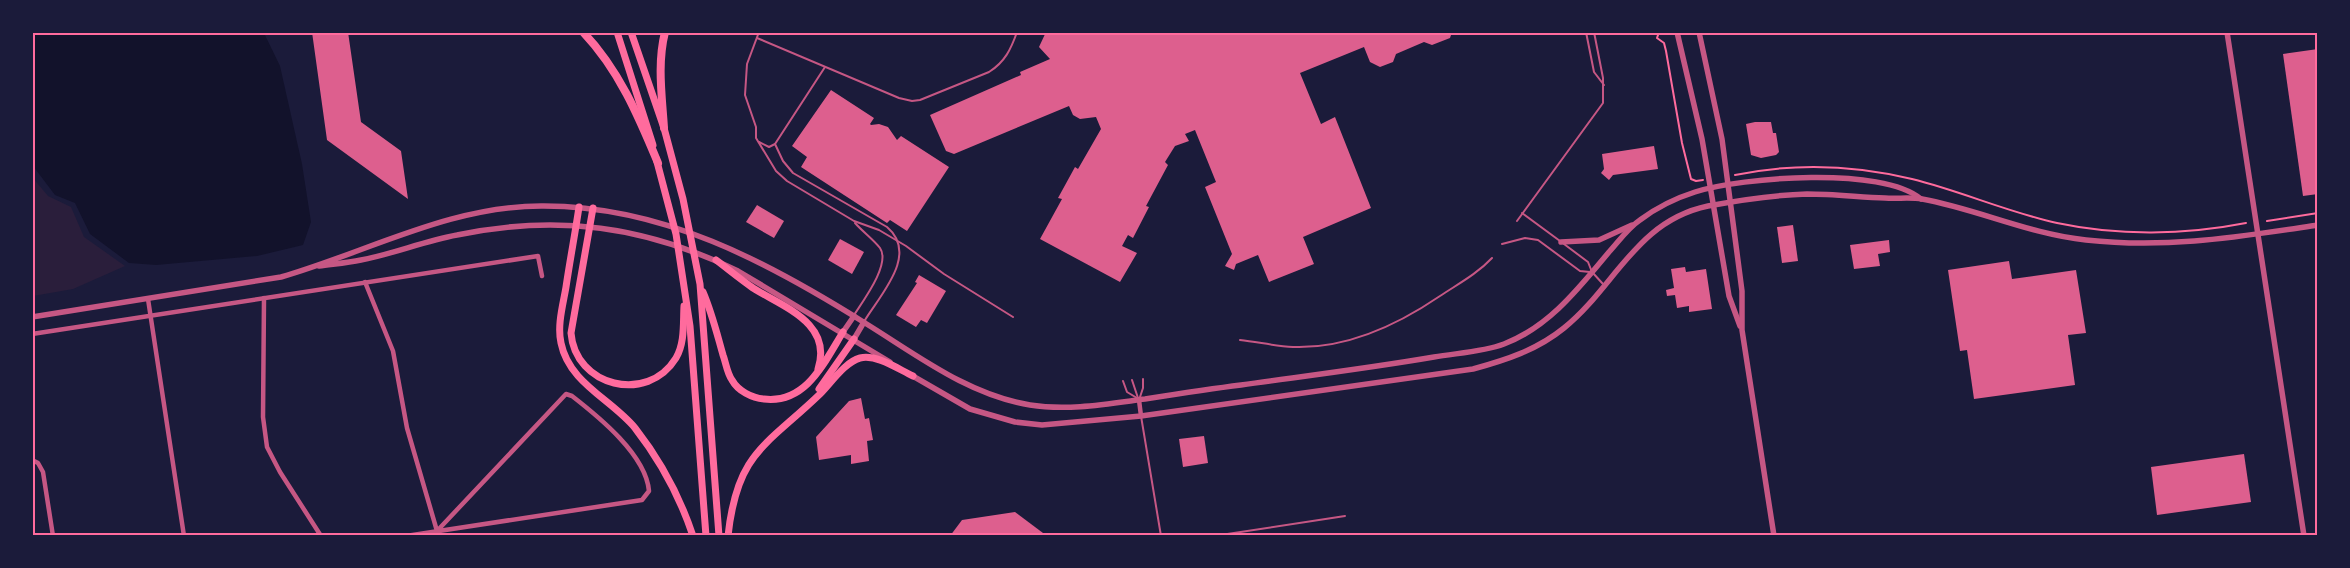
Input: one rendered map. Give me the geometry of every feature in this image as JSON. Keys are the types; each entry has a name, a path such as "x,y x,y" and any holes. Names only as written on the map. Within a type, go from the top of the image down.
{"highway":[{"path":"583,32 603,56 626,90 658,163"},
{"path":"617,32 658,163 683,273 693,357 706,536"},
{"path":"631,32 664,128 683,199 699,281 719,536"},
{"path":"664,128 660,72 661,48 665,32"},
{"path":"579,207 560,318 561,344 565,356 578,376 620,411 650,448 684,512 693,536"},
{"path":"593,208 571,332 578,357 593,374 612,384 633,385 651,380 669,367 676,358 683,339 685,288"},
{"path":"716,260 752,287 804,318 814,329 820,343 820,364 816,376"},
{"path":"699,281 710,307 731,378 742,390 759,398 780,400 795,393 816,376 843,332"},
{"path":"804,410 854,339"},
{"path":"728,536 731,510 737,487 752,456 772,436 804,410 849,364 858,359 876,359 913,376"}],"street":[{"path":"1677,32 1700,127 1729,296 1742,330"},
{"path":"1699,32 1719,123 1742,291 1742,330 1774,536"},
{"path":"2227,32 2304,536"},
{"path":"1561,242 1602,239 1634,224 1667,204 1711,188 1799,177 1839,178 1887,185 1913,193 1921,199"},
{"path":"319,266 362,260 446,237 490,229 539,224 590,226 650,237 716,260 843,332 970,409 1014,422 1049,425 1142,416 1456,371 1517,356 1559,332 1582,311 1627,256 1656,231 1681,215 1729,203 1807,194 1921,199 2022,227 2085,240 2167,244 2211,241 2318,225"},
{"path":"32,317 148,300 281,277 319,266 365,247 458,216 500,209 541,206 593,208 653,220 708,239 772,268 959,381 993,397 1028,405 1057,408 1139,400 1424,359 1503,345 1534,328 1564,305 1634,224"},
{"path":"32,334 538,256 542,276"},
{"path":"365,282 393,351 407,428 440,536"},
{"path":"264,298 263,417 267,447 280,472 321,536"},
{"path":"148,300 184,536"},
{"path":"843,332 854,316"},
{"path":"854,339 864,322"},
{"path":"406,536 642,500 649,491 648,480 621,438 588,408 566,394 437,531"},
{"path":"1139,400 1142,416"},
{"path":"32,460 38,462 43,472 53,536"}],"lane":[{"path":"759,32 749,56 745,82 747,101 756,127 757,142 779,174 854,221 879,230 899,242 944,274 1013,317"},
{"path":"756,38 899,98 912,101 920,100 989,72 999,66 1011,49 1017,32"},
{"path":"1586,32 1594,72 1604,85"},
{"path":"1517,220 1604,100 1604,85 1594,32"},
{"path":"757,142 769,147 775,144 826,67"},
{"path":"775,144 783,161 793,173 887,227 899,242 899,260 891,282 864,322"},
{"path":"1522,213 1588,262 1592,272 1604,285"},
{"path":"854,221 881,250 883,261 879,273 854,316"},
{"path":"1502,244 1525,238 1534,239 1580,271 1592,272"},
{"path":"1240,340 1300,347 1330,344 1361,337 1386,327 1430,302 1478,272 1492,258"},
{"path":"1139,400 1144,388 1143,379"},
{"path":"1132,380 1139,400"},
{"path":"1123,382 1127,392 1139,400"},
{"path":"1142,416 1161,536"},
{"path":"1214,536 1345,516"}],"path":[{"path":"1659,32 1657,38 1664,44 1668,57 1682,146 1691,179 1696,181"},
{"path":"1734,176 1795,168 1850,168 1913,180 2050,221 2111,231 2167,232 2246,223"},
{"path":"2267,220 2318,213"}],"shaded area":[{"path":"33,32 264,33 280,66 302,164 311,222 303,245 257,256 156,265 129,263 90,234 75,203 55,195 33,166"},
{"path":"32,177 48,196 71,207 84,237 125,266 73,289 33,296"}],"building":[{"path":"312,32 348,32 361,122 401,151 408,199 327,140"},
{"path":"1046,32 1452,32 1450,38 1432,45 1424,42 1396,54 1393,62 1380,67 1370,62 1364,47 1300,73 1321,124 1335,117 1371,208 1303,237 1314,264 1269,282 1258,255 1236,264 1234,270 1225,266 1232,254 1205,187 1216,182 1195,130 1185,134 1189,141 1175,146 1165,162 1168,165 1146,206 1149,207 1133,238 1128,235 1122,246 1137,253 1120,282 1040,239 1062,199 1058,198 1075,167 1078,169 1101,129 1096,117 1080,119 1073,115 1069,106 954,154 946,151 930,115 1021,75 1020,72 1050,59 1039,47"},
{"path":"2318,49 2318,194 2303,196 2283,54"},
{"path":"831,90 874,118 871,125 879,124 888,127 897,140 901,136 949,167 907,231 890,220 887,223 801,167 807,157 792,146"},
{"path":"1771,122 1773,133 1776,133 1779,152 1776,155 1761,158 1751,155 1746,124"},
{"path":"1654,146 1658,169 1613,175 1609,180 1601,173 1604,169 1602,154"},
{"path":"757,205 784,221 774,238 746,222"},
{"path":"1793,225 1798,261 1782,263 1777,227"},
{"path":"840,239 864,252 852,274 828,260"},
{"path":"1889,240 1890,252 1878,254 1880,266 1854,269 1850,245"},
{"path":"2009,261 2012,279 2076,270 2086,333 2068,335 2075,385 1974,399 1967,350 1960,351 1948,270"},
{"path":"1685,267 1686,272 1706,269 1712,309 1689,312 1689,306 1677,308 1675,295 1667,296 1666,290 1674,288 1671,269"},
{"path":"919,275 946,291 927,323 921,320 916,327 896,315 917,283 915,282"},
{"path":"861,398 865,419 869,418 873,440 867,441 869,461 851,464 851,455 819,460 816,437 849,401"},
{"path":"1204,436 1208,463 1183,467 1179,439"},
{"path":"2244,454 2251,502 2157,515 2151,467"},
{"path":"1015,512 1047,536 950,536 962,520"}]}
